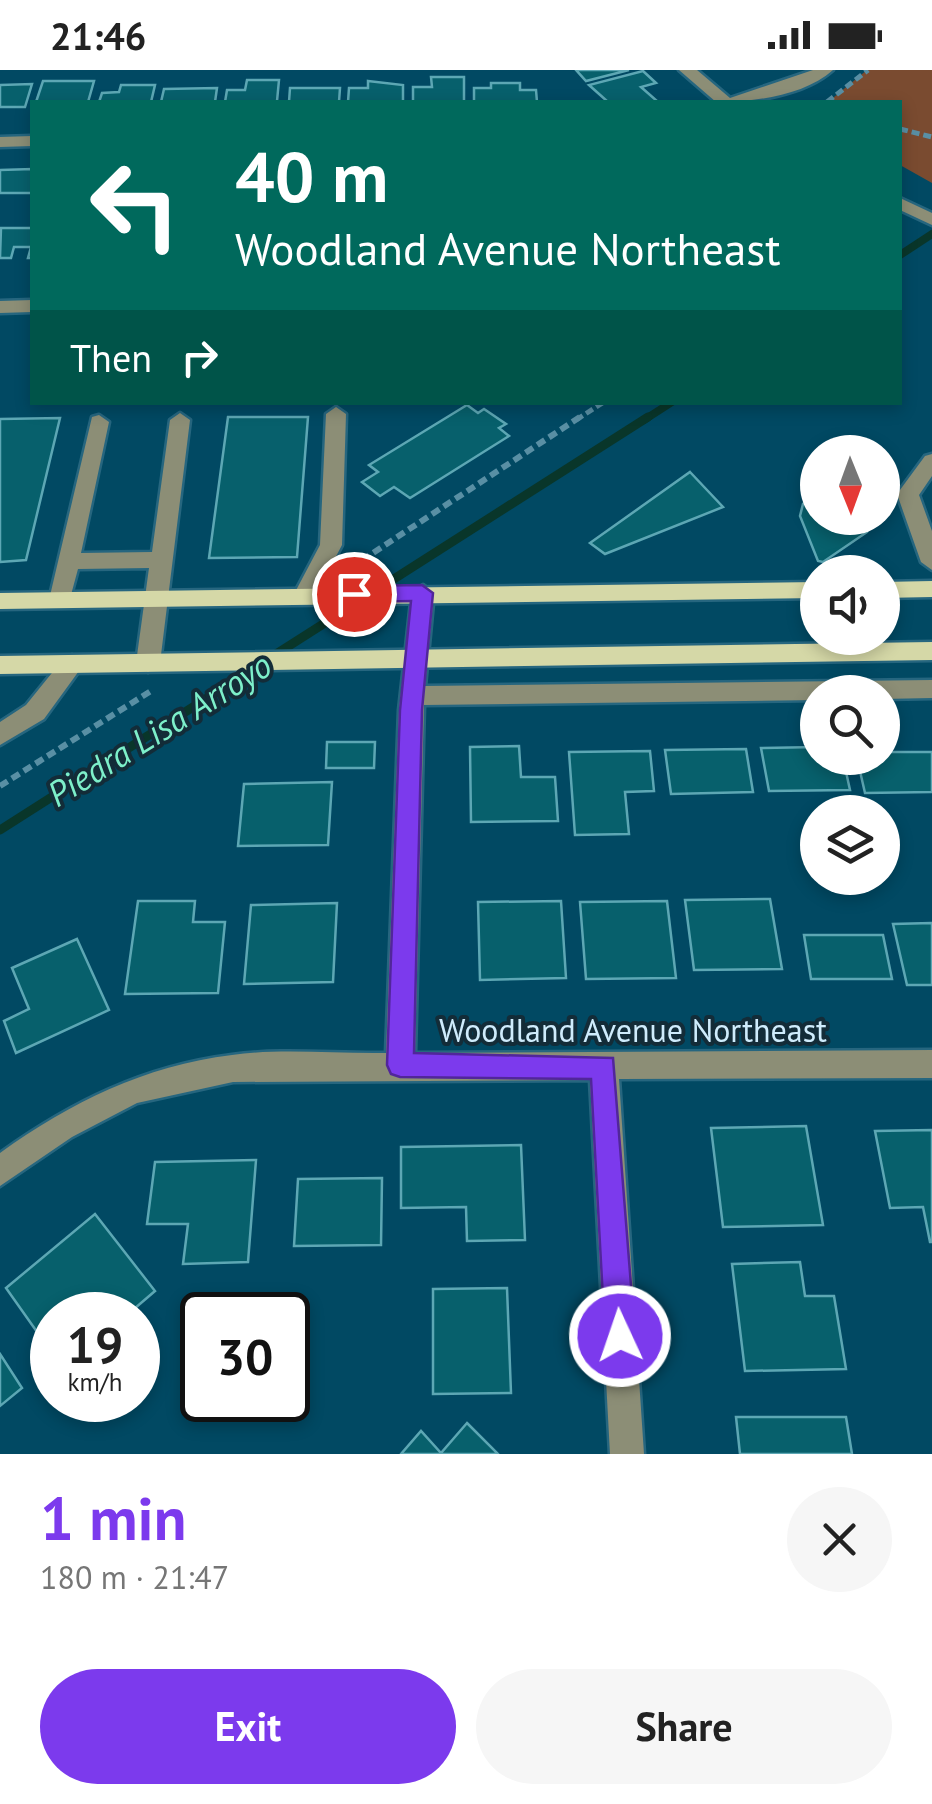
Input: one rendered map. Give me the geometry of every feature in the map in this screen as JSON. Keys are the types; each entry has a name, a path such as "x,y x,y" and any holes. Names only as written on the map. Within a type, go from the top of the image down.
{"main road":[{"path":"0,600 800,590"},
{"path":"900,590 932,590"},
{"path":"0,664 932,652"}],"street":[{"path":"687,70 724,100"},
{"path":"740,100 805,81 825,70"},
{"path":"0,142 30,141"},
{"path":"902,204 931,220"},
{"path":"0,307 30,306"},
{"path":"312,595 331,544 336,414"},
{"path":"148,663 180,420"},
{"path":"60,600 99,422"},
{"path":"932,461 908,494 926,529 932,562"},
{"path":"69,561 160,560"},
{"path":"400,1065 412,696 422,593"},
{"path":"0,735 35,712 72,664"},
{"path":"412,696 932,689"},
{"name":"Woodland Avenue Northeast","path":"0,1170 61,1127 132,1090 233,1068 932,1064"},
{"path":"604,1067 627,1454"}],"path":[{"path":"830,100 868,70"},
{"path":"902,130 932,137"}],"shaded area":[{"path":"867,70 932,70 932,183 902,166 902,100 830,100"}],"building":[{"path":"576,70 629,70 586,81"},
{"path":"643,71 656,83 641,87 656,100 606,100 589,85"},
{"path":"431,77 464,77 464,100 413,100 413,87 432,87"},
{"path":"247,80 279,80 277,100 225,100 227,90 245,90"},
{"path":"43,81 94,81 89,100 37,100"},
{"path":"368,81 403,85 403,100 348,100 349,88 368,88"},
{"path":"491,83 520,83 520,90 536,90 537,100 474,100 474,88 491,88"},
{"path":"32,84 25,107 0,107 0,85"},
{"path":"121,85 155,85 151,100 100,100 102,93 119,92"},
{"path":"217,88 215,100 161,100 164,89"},
{"path":"290,88 340,88 339,100 289,100"},
{"path":"30,169 30,193 0,193 0,170"},
{"path":"1,228 30,228 30,247 14,247 11,258 0,258"},
{"path":"467,405 478,413 484,409 506,424 499,428 509,436 410,498 394,487 380,496 362,482 378,472 369,465"},
{"path":"228,417 308,417 297,557 209,558"},
{"path":"60,418 26,560 0,562 0,419"},
{"path":"690,472 723,507 605,554 590,543"},
{"path":"808,535 863,535 833,555 816,555"},
{"path":"327,742 375,742 374,768 326,768"},
{"path":"519,746 521,777 555,777 558,821 471,822 470,747"},
{"path":"800,747 800,775 847,775 850,790 769,791 761,748"},
{"path":"746,749 753,792 671,794 665,750"},
{"path":"650,751 654,791 625,792 629,834 575,835 569,752"},
{"path":"900,752 932,752 932,792 865,793 861,775 900,775"},
{"path":"332,782 328,845 238,846 244,784"},
{"path":"770,899 782,969 694,970 685,900"},
{"path":"138,901 195,901 193,922 225,922 218,993 125,994"},
{"path":"561,901 566,978 480,980 478,902"},
{"path":"667,901 676,978 586,979 580,902"},
{"path":"337,903 333,982 244,984 251,905"},
{"path":"932,923 932,985 907,985 893,924"},
{"path":"804,935 883,935 892,979 811,979"},
{"path":"77,939 109,1010 16,1053 4,1021 29,1009 12,968"},
{"path":"806,1126 823,1225 723,1227 711,1128"},
{"path":"932,1130 930,1242 923,1207 890,1208 875,1131"},
{"path":"521,1145 525,1240 467,1241 466,1207 401,1208 401,1147"},
{"path":"256,1160 248,1262 183,1264 188,1224 147,1224 155,1162"},
{"path":"382,1178 381,1245 294,1246 298,1179"},
{"path":"95,1214 155,1291 30,1292 30,1322 6,1288"},
{"path":"800,1262 805,1296 834,1296 846,1369 745,1371 732,1264"},
{"path":"507,1288 511,1393 433,1394 433,1289"},
{"path":"0,1354 22,1388 0,1406"},
{"path":"736,1417 846,1417 852,1454 740,1454"},
{"path":"467,1423 498,1454 401,1454 421,1431 441,1453"}],"waterway":[{"name":"Piedra Lisa Arroyo","path":"902,254 932,234"},
{"name":"Piedra Lisa Arroyo","path":"644,420 667,405"},
{"name":"Piedra Lisa Arroyo","path":"0,830 648,417"}],"route":[{"path":"354,594 422,593 411,710 400,1065 604,1067 620,1336"}]}
